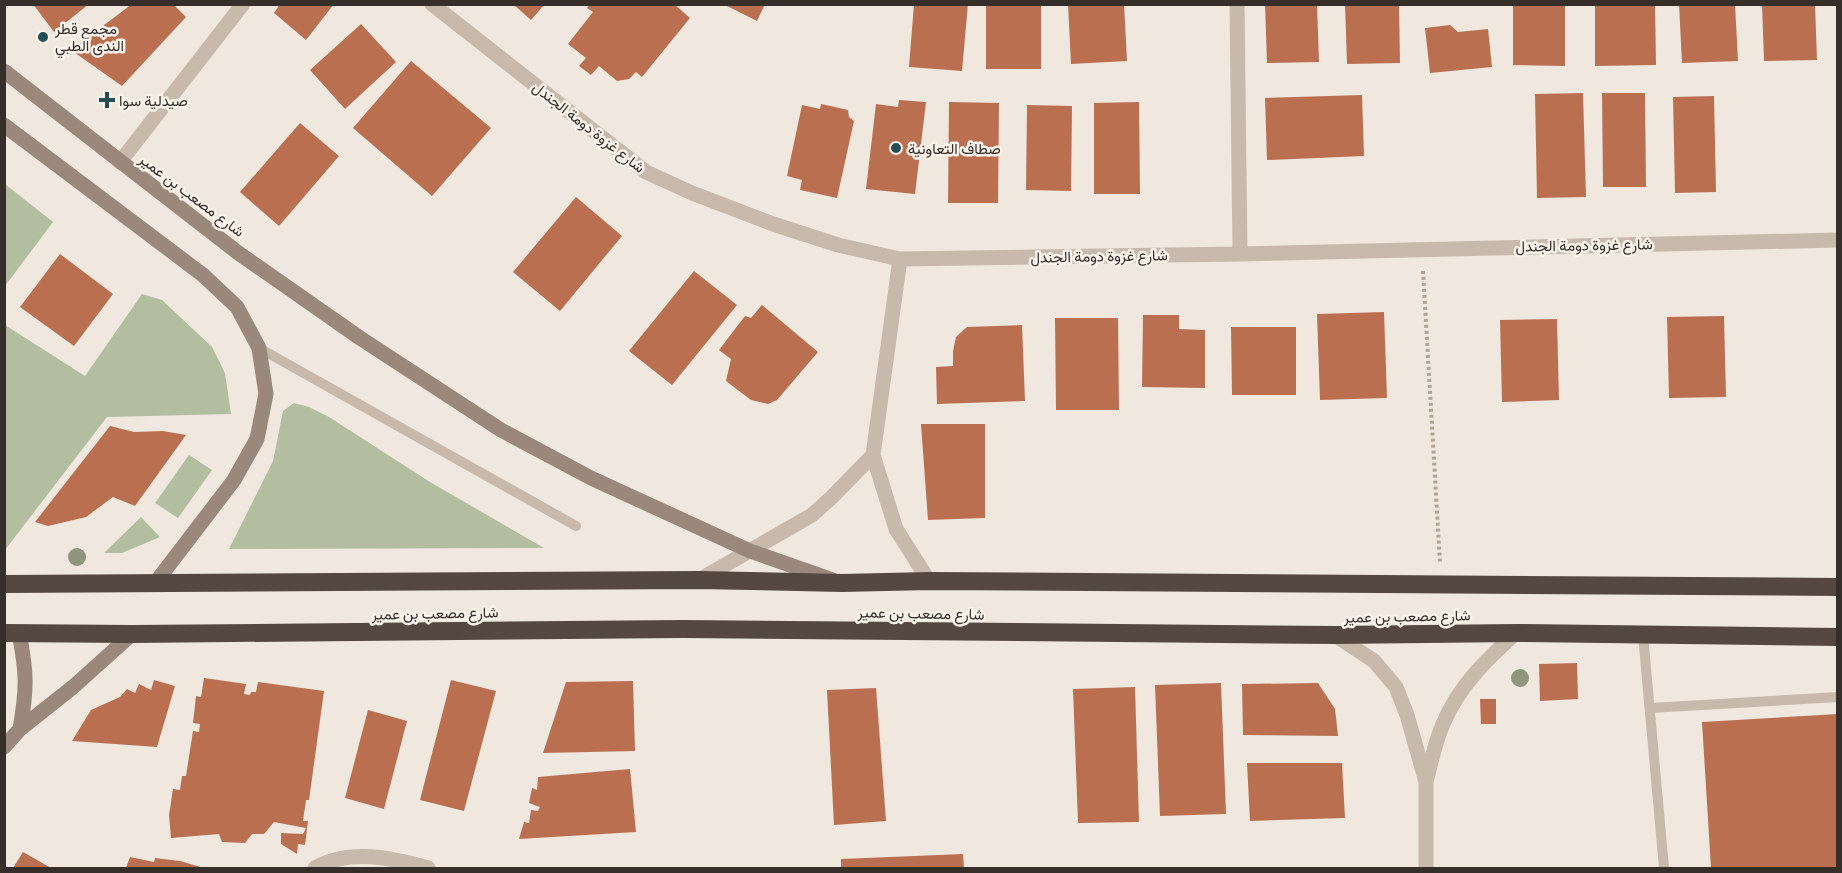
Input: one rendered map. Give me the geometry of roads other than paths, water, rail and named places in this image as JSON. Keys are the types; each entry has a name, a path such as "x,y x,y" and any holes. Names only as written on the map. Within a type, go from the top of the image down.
{"highway":[{"name":"شارع مصعب بن عمير","path":"4,584 699,580 842,583 929,581 1838,587"},
{"name":"شارع مصعب بن عمير","path":"12,633 695,629 1838,637"}],"main road":[{"name":"شارع مصعب بن عمير","path":"4,71 237,252 360,338 501,430 591,478 750,551 842,583"},
{"path":"4,125 203,276 237,307 259,348 266,394 257,440 234,480 156,582"},
{"path":"12,633 26,676 26,693 20,729"},
{"path":"4,747 20,729 73,687 132,634"}],"street":[{"path":"120,162 243,4"},
{"name":"شارع غزوة دومة الجندل","path":"432,4 646,172 692,194 773,224 838,245 900,259 1240,254 1838,240"},
{"path":"1237,4 1240,254"},
{"path":"900,259 873,454 896,529 929,581"},
{"path":"699,580 812,515 873,454"},
{"path":"1426,782 1443,724 1459,693 1481,664 1515,633"},
{"path":"1335,635 1374,661 1396,687 1407,715 1426,782 1426,868"},
{"path":"315,868 336,860 371,856 428,868"}],"lane":[{"path":"259,348 576,526"},
{"path":"1643,635 1664,868"},
{"path":"1650,708 1838,697"}],"place":[{"name":"مجمع قطر الندى الطبي","path":"43,37"},
{"name":"صيدلية سوا","path":"107,100"},
{"name":"صطاف التعاونية","path":"896,148"}]}
